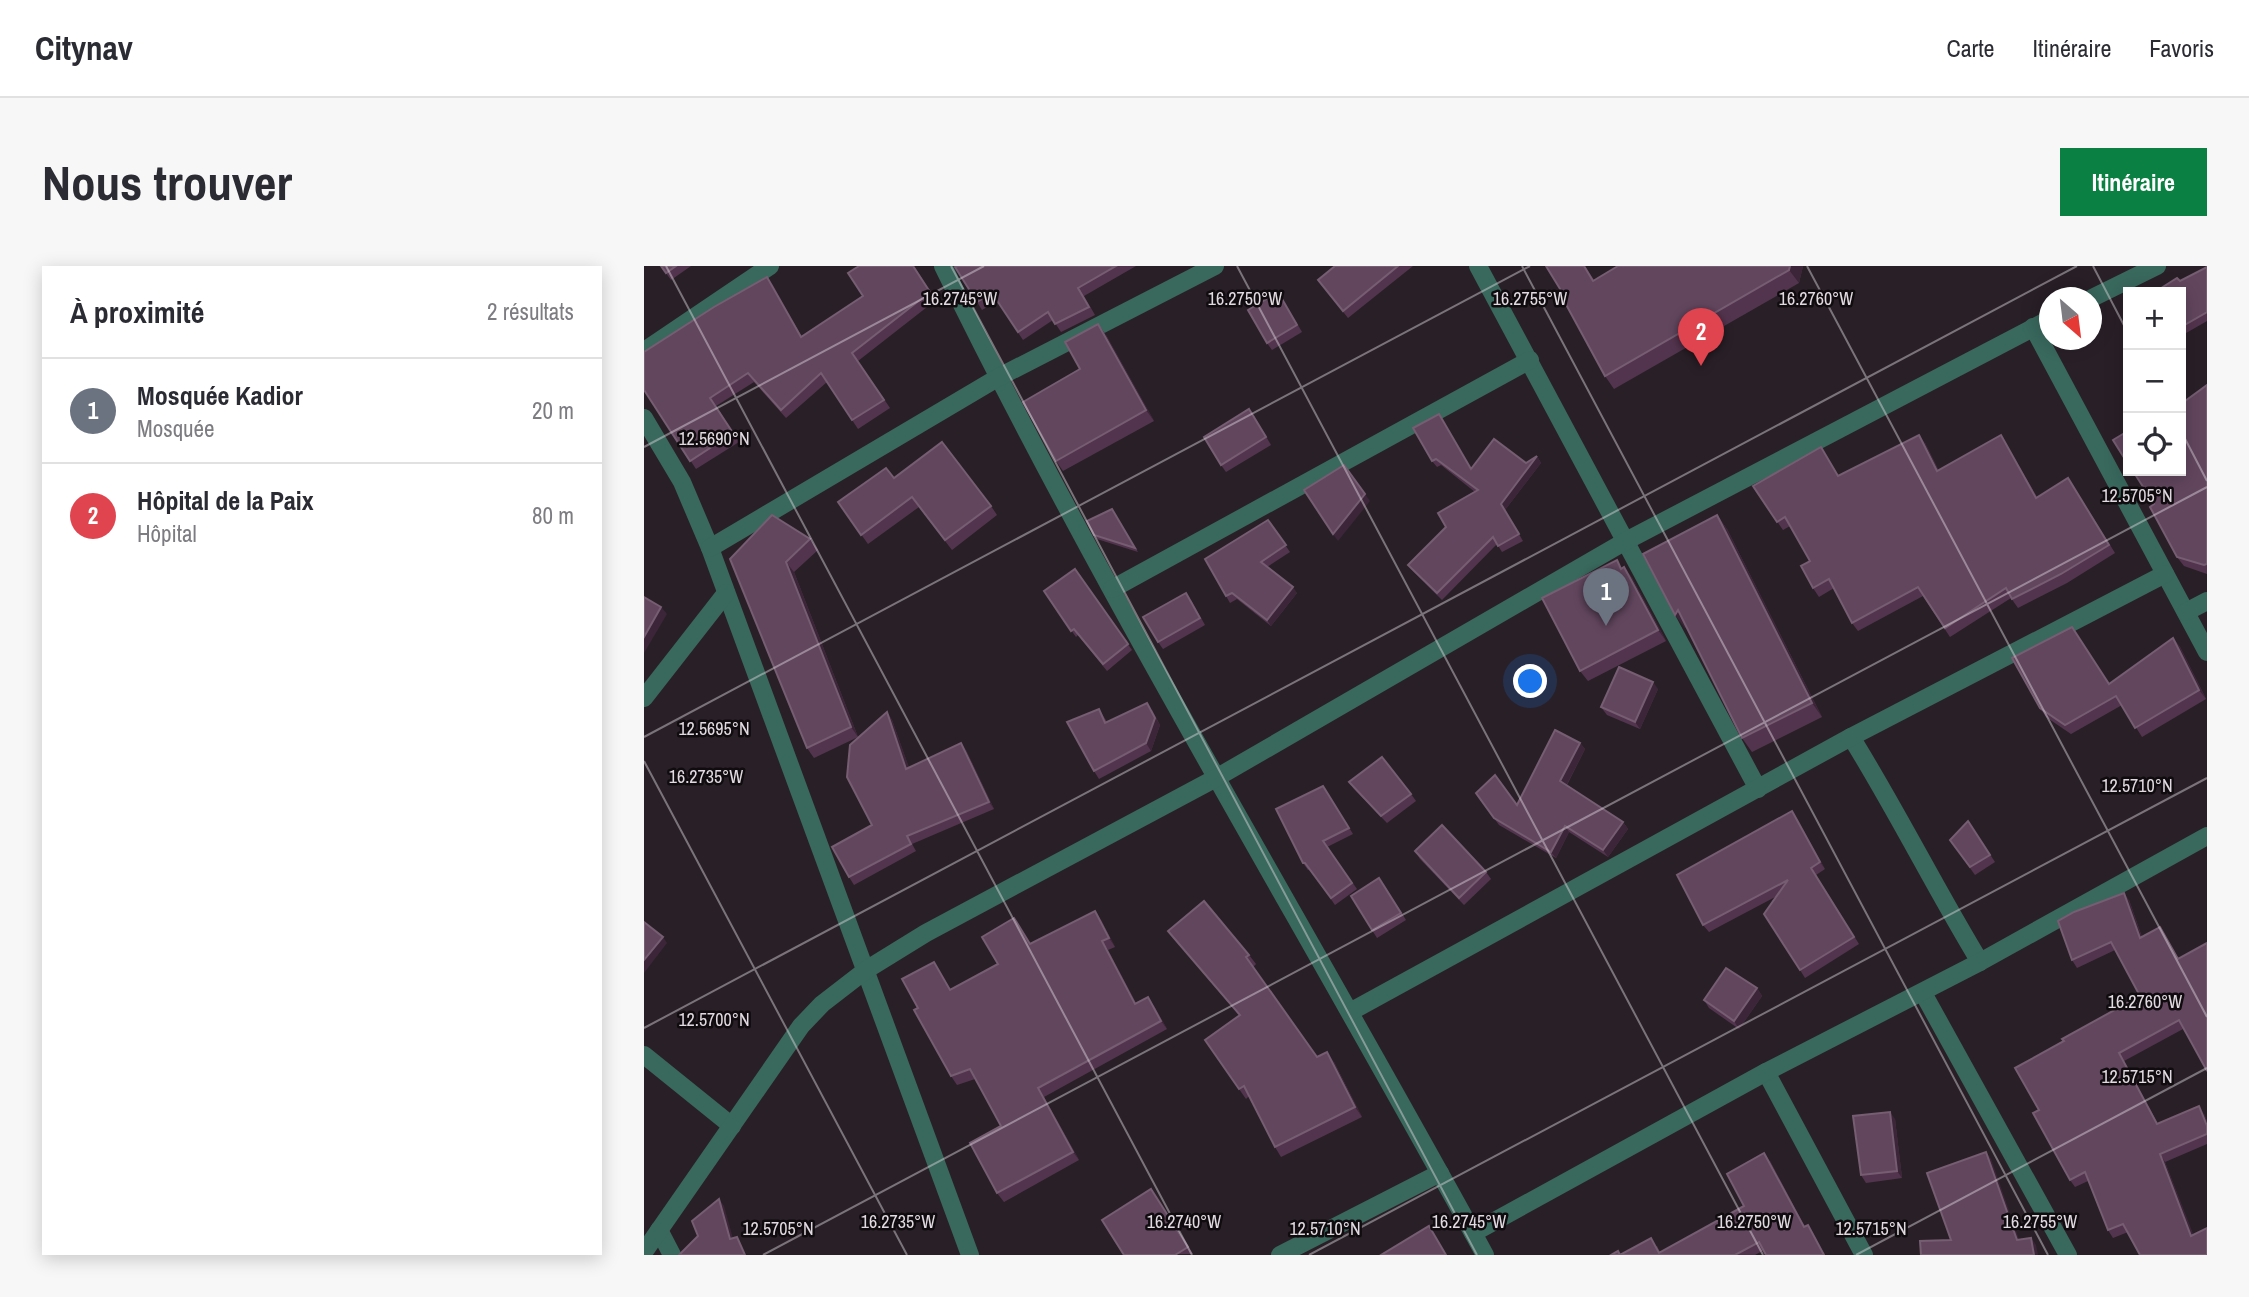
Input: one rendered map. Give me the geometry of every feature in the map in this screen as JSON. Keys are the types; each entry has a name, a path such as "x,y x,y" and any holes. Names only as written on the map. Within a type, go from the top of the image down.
{"street":[{"path":"644,351 770,266"},
{"path":"943,266 1112,589 1485,1255"},
{"path":"710,548 999,377 1215,266"},
{"path":"1478,266 1758,789"},
{"path":"2102,293 2157,266"},
{"path":"644,1252 801,1027 822,1004 866,970 926,933 1216,778 1624,542 2039,324"},
{"path":"2033,327 2207,652"},
{"path":"1112,589 1530,360"},
{"path":"644,418 682,482 710,548 970,1255"},
{"path":"1350,1012 1852,737 2165,574"},
{"path":"644,698 726,593"},
{"path":"2186,612 2207,601"},
{"path":"1852,737 1980,962"},
{"path":"1473,1233 1766,1072 1923,993 2207,836"},
{"path":"1923,993 2068,1255"},
{"path":"644,1055 732,1126"},
{"path":"1766,1072 1864,1255"},
{"path":"1280,1255 1440,1173"},
{"path":"659,1230 672,1255"}],"building":[{"path":"661,266 676,266 666,273"},
{"path":"859,266 913,266 930,292 852,353 884,400 852,420 821,373 781,410 748,373 710,398 733,433 690,461 644,390 644,352 767,277 801,337 863,296 848,273"},
{"path":"1116,266 1078,288 1089,307 1055,324 1048,312 1018,332 992,293 977,302 955,267"},
{"path":"1335,266 1398,266 1343,311 1318,280"},
{"path":"1546,266 1584,266 1593,281 1618,266 1790,266 1789,270 1605,376"},
{"path":"2207,267 2207,312 2186,324 2186,287 2163,287 2177,278 2180,281"},
{"path":"1278,292 1297,325 1267,343 1248,310"},
{"path":"1098,324 1146,410 1056,461 1023,402 1080,369 1065,342"},
{"path":"2207,385 2207,564 2204,565 2177,557 2150,507 2154,504 2136,476 2186,476 2186,400"},
{"path":"1249,409 1266,437 1221,465 1204,437"},
{"path":"1439,414 1471,469 1494,439 1526,463 1537,456 1501,504 1519,534 1498,546 1493,537 1437,593 1408,565 1446,527 1438,513 1478,490 1436,459 1432,461 1413,428"},
{"path":"2123,434 2123,456 2113,440"},
{"path":"1919,435 1937,471 2001,435 2036,498 2068,478 2109,545 2012,599 2006,588 1945,628 1918,587 1852,623 1829,579 1813,588 1801,566 1810,561 1785,517 1777,522 1753,486 1821,447 1838,476"},
{"path":"942,442 991,506 945,540 912,497 861,535 838,502 886,468 894,478"},
{"path":"1344,465 1365,494 1333,534 1304,490"},
{"path":"1112,509 1135,548 1094,535 1087,521"},
{"path":"772,515 810,539 786,562 851,727 807,748 730,559"},
{"path":"1717,515 1812,703 1742,738 1678,610 1675,615 1643,554"},
{"path":"1268,520 1286,545 1261,562 1293,587 1267,620 1232,593 1226,596 1205,559"},
{"path":"1617,560 1621,569 1624,567 1658,630 1580,671 1542,598"},
{"path":"1075,569 1128,644 1103,664 1074,629 1071,631 1044,591"},
{"path":"1186,593 1200,618 1158,642 1143,617"},
{"path":"644,597 661,607 644,637"},
{"path":"2072,627 2109,684 2173,638 2199,690 2135,728 2116,696 2065,725 2040,708 2012,658"},
{"path":"1619,667 1653,682 1635,722 1601,707"},
{"path":"1147,703 1155,718 1146,743 1094,771 1067,722 1099,709 1105,723"},
{"path":"887,712 906,769 961,743 989,802 907,836 911,844 849,877 832,847 872,825 847,777 850,745"},
{"path":"1555,730 1580,743 1560,781 1623,822 1603,850 1565,826 1551,852 1494,818 1476,793 1495,775 1517,805"},
{"path":"1382,757 1411,794 1381,816 1349,782"},
{"path":"1323,786 1349,828 1323,841 1352,883 1331,898 1303,863 1276,809"},
{"path":"1792,811 1820,862 1811,868 1854,937 1800,970 1764,914 1788,880 1703,925 1677,875"},
{"path":"1968,821 1990,855 1970,867 1950,840"},
{"path":"1442,825 1486,872 1459,898 1415,851"},
{"path":"1379,878 1401,913 1372,930 1351,896"},
{"path":"2124,893 2140,938 2160,927 2178,959 2207,943 2207,1071 2179,1020 2119,1053 2157,1124 2199,1106 2207,1126 2207,1134 2160,1154 2191,1236 2207,1228 2207,1255 2140,1255 2123,1224 2108,1230 2085,1172 2070,1180 2033,1113 2039,1110 2015,1068 2140,996 2111,942 2072,960 2058,921"},
{"path":"1204,901 1249,955 1246,957 1317,1057 1327,1052 1355,1107 1275,1147 1244,1086 1239,1089 1205,1040 1240,1015 1168,931"},
{"path":"1095,911 1109,938 1102,941 1135,1004 1148,997 1161,1021 1038,1088 1073,1152 997,1193 970,1143 1001,1126 970,1069 951,1076 914,1010 918,1008 902,979 934,962 950,990 998,964 982,937 1014,918 1030,944"},
{"path":"644,922 663,937 644,960"},
{"path":"1726,968 1757,988 1734,1021 1704,1000"},
{"path":"1890,1112 1897,1171 1861,1175 1853,1116"},
{"path":"1986,1152 2017,1240 2031,1238 2034,1255 1921,1255 1920,1241 1951,1240 1927,1173"},
{"path":"1764,1153 1804,1227 1808,1225 1824,1255 1766,1255 1759,1242 1735,1255 1620,1255 1651,1238 1659,1253 1744,1206 1727,1174"},
{"path":"1151,1189 1188,1247 1175,1255 1124,1255 1102,1220"},
{"path":"719,1199 730,1239 737,1237 745,1255 679,1255 698,1236 692,1221"},
{"path":"1429,1226 1446,1255 1381,1255"}],"place":[{"name":"Hôpital de la Paix","path":"1701,366"},
{"name":"Mosquée Kadior","path":"1606,626"}]}
